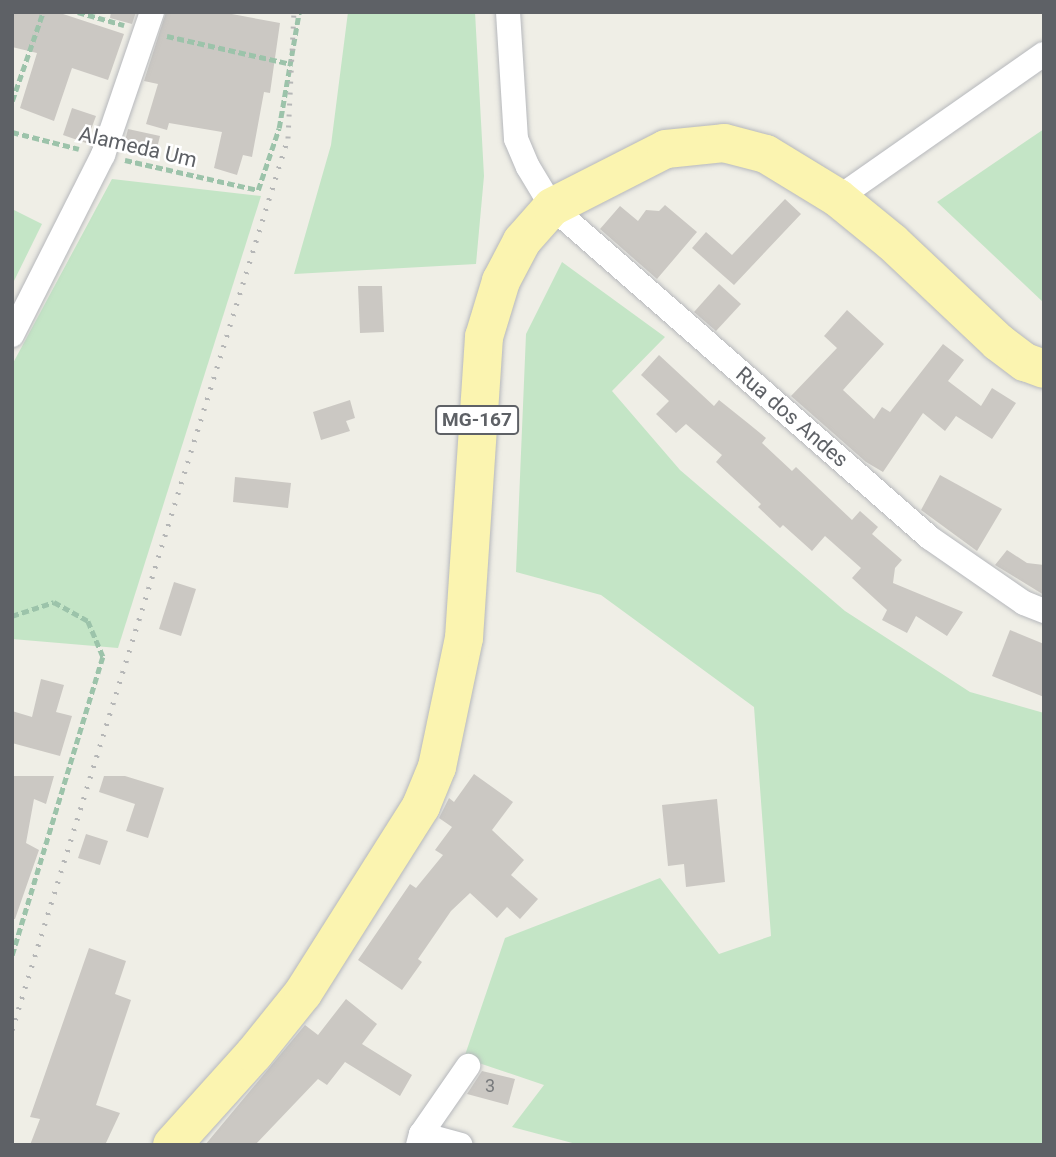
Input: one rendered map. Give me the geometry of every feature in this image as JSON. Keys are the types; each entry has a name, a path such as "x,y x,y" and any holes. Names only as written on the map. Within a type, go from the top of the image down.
{"main road":[{"name":"MG-167","path":"172,1145 254,1054 303,993 421,806 438,767 464,638 484,337 501,281 522,242 552,207 666,149 724,143 766,154 838,198 892,242 998,342 1025,362 1044,369"}],"street":[{"path":"508,12 516,139 552,207"},
{"path":"12,335 103,155 149,22"},
{"path":"838,198 1044,54"},
{"name":"Rua dos Andes","path":"552,207 930,538 1024,603 1044,611"},
{"path":"461,1145 419,1140 468,1066"}],"path":[{"path":"12,101 43,12"},
{"path":"78,12 149,22 292,64 299,12"},
{"name":"Alameda Um","path":"12,132 258,190 279,128 292,64"},
{"path":"12,616 54,602 89,621 103,657 12,957"}],"green space":[{"path":"348,12 475,12 484,176 476,264 294,274 331,145"},
{"path":"1044,129 1044,303 937,202"},
{"path":"112,179 261,196 118,648 12,639 12,365"},
{"path":"12,209 42,224 12,285"},
{"path":"562,262 665,337 612,391 680,470 845,611 970,692 1044,713 1044,1145 580,1145 512,1127 544,1085 464,1058 505,938 660,878 719,954 771,936 754,707 601,595 516,572 526,334"}],"building":[{"path":"12,12 57,12 124,34 108,80 72,68 54,121 20,108 37,53 12,47"},
{"path":"111,12 136,12 132,24 110,18"},
{"path":"166,12 221,12 280,23 270,93 264,92 252,157 243,155 237,175 214,168 222,132 169,123 167,130 146,124 158,84 144,81"},
{"path":"72,108 96,116 86,143 63,135"},
{"path":"128,129 160,136 155,156 123,148"},
{"path":"785,199 801,214 734,285 692,248 706,232 732,255"},
{"path":"665,205 697,232 657,279 600,229 620,206 638,221 646,210 659,211"},
{"path":"719,284 741,304 716,331 694,312"},
{"path":"358,286 382,286 384,332 360,333"},
{"path":"847,310 884,344 843,390 874,419 882,407 890,412 943,344 964,360 948,381 981,406 992,388 1016,403 992,439 956,416 945,431 923,413 883,472 866,462 791,396 837,348 824,336"},
{"path":"659,355 714,406 719,400 766,438 762,443 792,471 796,467 852,520 860,511 878,527 872,534 902,560 895,568 893,583 963,612 947,636 916,616 907,633 882,620 887,610 852,578 861,568 825,536 812,551 783,525 780,528 758,507 761,504 716,462 722,455 686,424 676,433 656,414 669,401 641,375"},
{"path":"350,400 355,418 346,421 350,431 321,440 313,412"},
{"path":"940,475 1002,509 977,551 921,510"},
{"path":"235,477 291,483 288,508 233,502"},
{"path":"1007,550 1027,563 1044,565 1044,595 995,565"},
{"path":"174,582 196,589 181,636 159,629"},
{"path":"1010,630 1044,644 1044,697 992,676"},
{"path":"41,679 64,685 56,712 72,716 60,756 12,743 12,711 32,717"},
{"path":"474,774 513,802 492,830 524,860 511,875 538,899 520,919 507,907 497,918 470,893 451,911 418,959 422,962 402,990 358,960 410,884 416,888 443,855 435,850 452,827 439,818 449,798 454,802"},
{"path":"12,776 54,776 46,804 34,799 26,843 39,850 15,919 12,919"},
{"path":"104,776 125,776 164,788 148,838 126,831 135,804 99,792"},
{"path":"717,799 725,882 686,887 684,864 668,866 662,805"},
{"path":"86,834 108,841 100,865 78,858"},
{"path":"89,948 126,961 115,994 131,1000 96,1105 120,1113 105,1145 30,1145 40,1119 30,1117"},
{"path":"346,999 377,1024 362,1044 412,1075 400,1096 345,1062 327,1085 318,1079 255,1145 205,1145 305,1025 318,1035"},
{"path":"482,1071 515,1079 508,1105 467,1094"}],"railway":[{"path":"12,1030 288,138 294,12"}]}
